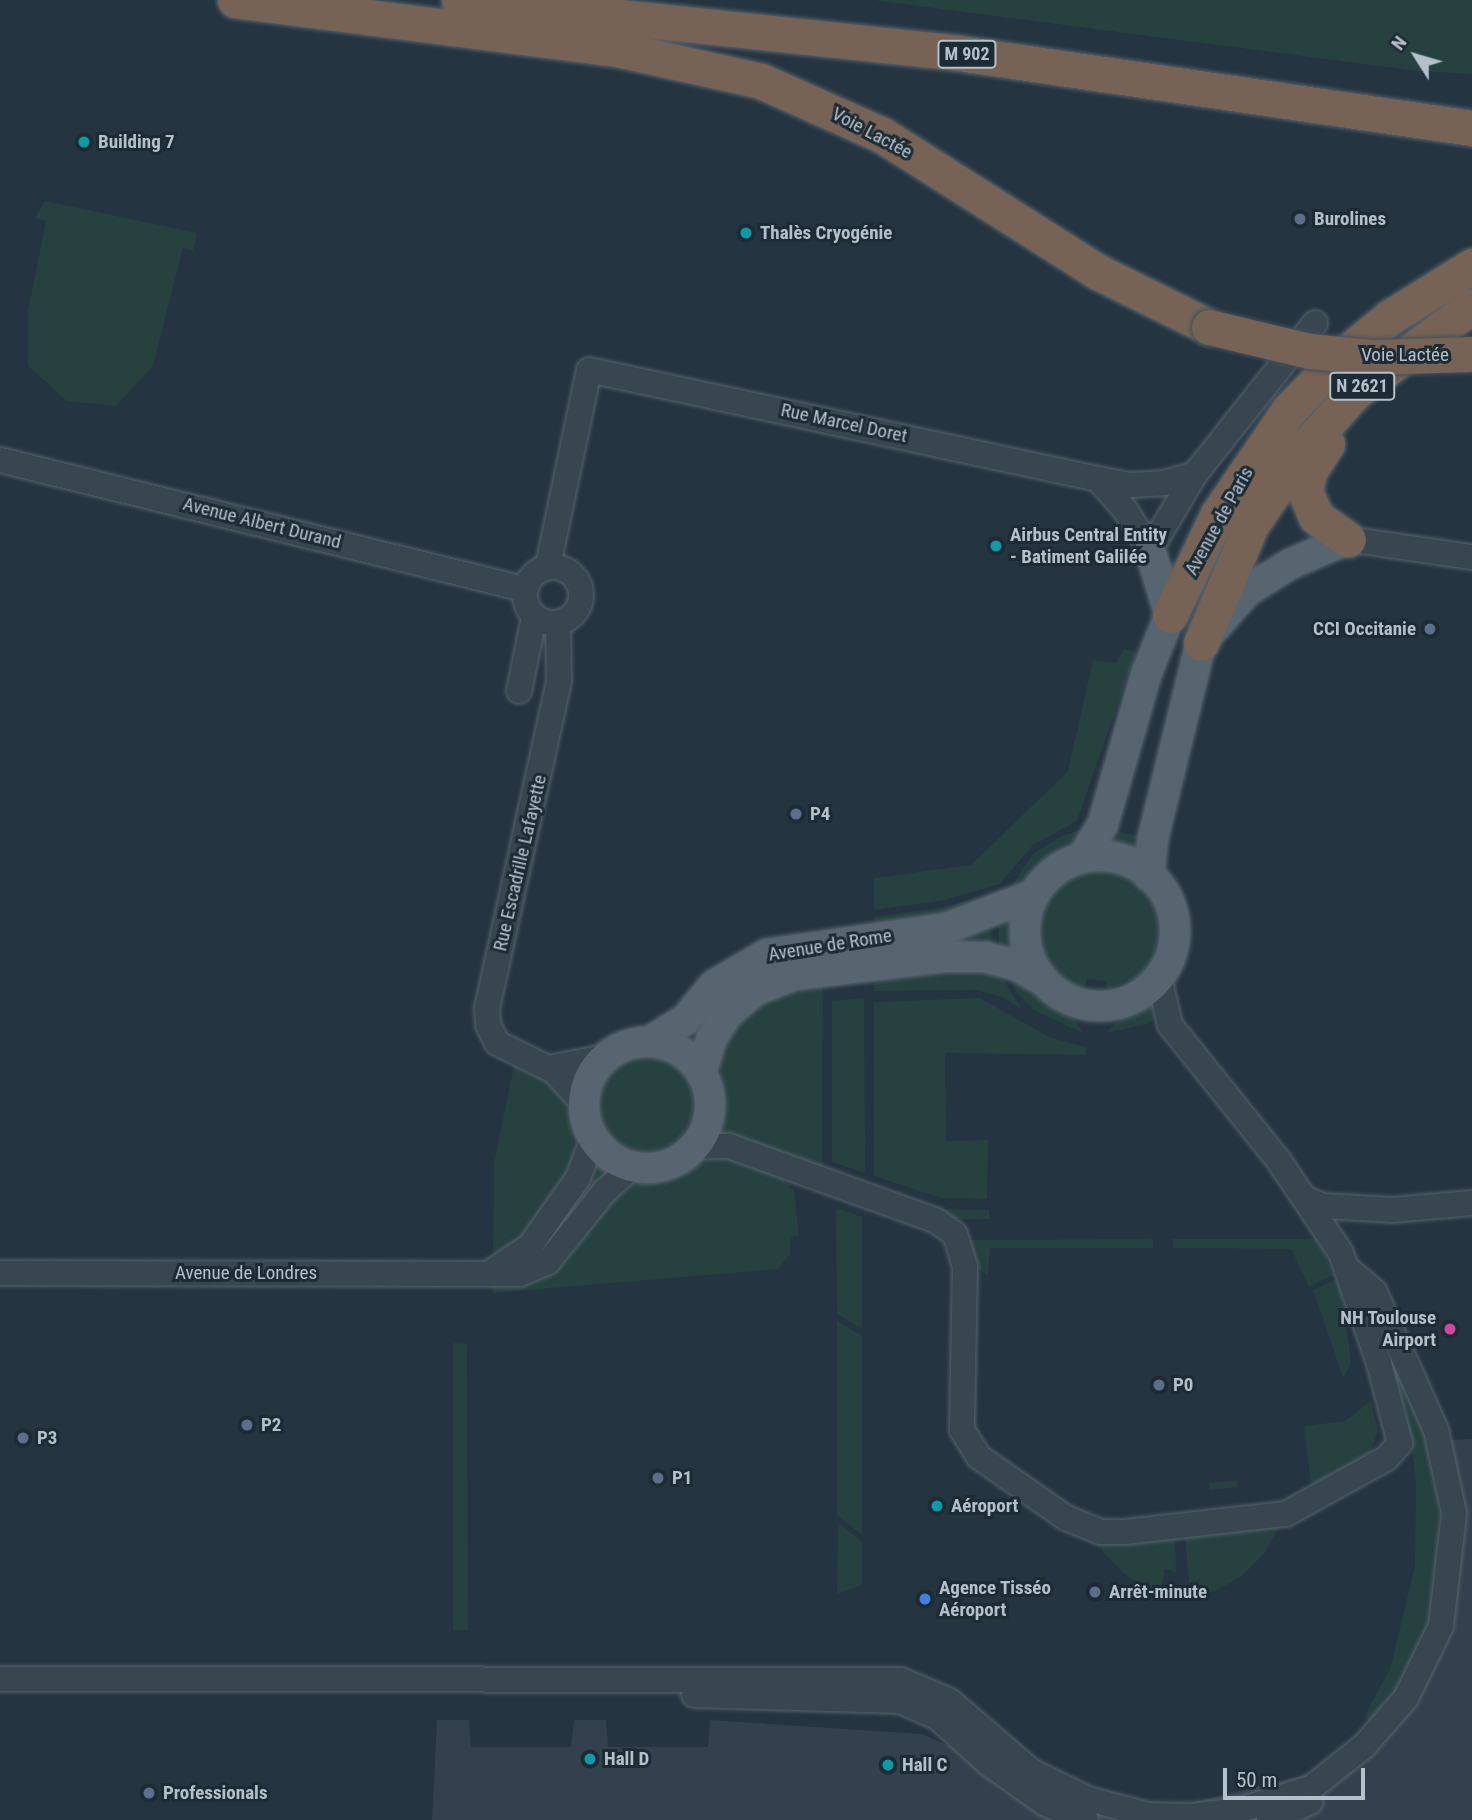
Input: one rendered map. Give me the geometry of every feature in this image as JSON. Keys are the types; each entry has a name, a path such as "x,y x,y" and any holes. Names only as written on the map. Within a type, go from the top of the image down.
{"highway":[{"name":"Voie Lactée","path":"235,0 617,50 761,81 882,135 1098,272 1209,327 1309,351 1371,357 1472,354"},
{"name":"M 902","path":"459,0 959,53 1472,128"},
{"name":"Avenue de Paris","path":"1170,615 1218,514 1289,410 1332,365 1390,317 1472,266"},
{"name":"Avenue de Paris","path":"1201,643 1232,562 1274,489 1327,422 1381,370 1472,306"},
{"path":"1348,539 1316,517 1305,491 1319,456 1381,370"}],"main road":[{"path":"1201,643 1247,591 1290,564 1348,539"},
{"path":"1150,550 1170,615"},
{"name":"Avenue de Paris","path":"1083,858 1103,824 1147,672 1170,615"},
{"name":"Avenue de Paris","path":"1150,876 1153,838 1201,643"},
{"path":"1083,858 1126,861 1150,876 1167,898 1174,926 1171,955 1159,977 1143,992 1109,1006 1072,1001 1042,980 1032,964 1026,938 1035,894 1056,871 1083,858"},
{"name":"Avenue de Rome","path":"650,1041 685,1020 731,973 767,954 947,928 1035,894"},
{"name":"Avenue de Rome","path":"701,1073 712,1038 727,1014 756,990 794,975 944,957 985,957 1018,966 1042,980"},
{"path":"650,1041 680,1051 701,1073 709,1111 694,1147 666,1165 633,1166 610,1156 593,1138 583,1103 589,1077 606,1057 634,1042 650,1041"}],"street":[{"path":"1098,479 1126,511 1150,550 1195,474 1315,323"},
{"name":"Rue Marcel Doret","path":"548,566 589,370 1098,479 1153,483 1195,474"},
{"name":"Avenue Albert Durand","path":"0,460 524,589"},
{"path":"1348,539 1472,557"},
{"path":"548,566 570,572 581,590 576,610 546,620 524,600 524,589 533,574 548,566"},
{"path":"519,691 546,620"},
{"name":"Rue Escadrille Lafayette","path":"546,620 558,689 487,1009 488,1025 497,1043 510,1054 549,1068 583,1103"},
{"path":"694,1147 729,1146 947,1226 959,1241 965,1267 962,1430 972,1448 995,1471 1066,1518 1101,1532 1286,1514 1394,1451 1400,1443 1350,1271 1308,1200 1170,1025 1159,977"},
{"path":"549,1068 606,1057"},
{"path":"491,1272 530,1246 578,1178 593,1138"},
{"name":"Avenue de Londres","path":"0,1273 519,1274 548,1262 606,1191 633,1166"},
{"path":"1308,1200 1324,1206 1393,1210 1472,1203"},
{"path":"1269,1820 1316,1800 1374,1755 1406,1698 1441,1626 1454,1513 1436,1430 1374,1291 1350,1271"},
{"path":"0,1679 901,1680 950,1701 1005,1751 1055,1785 1118,1810 1175,1816 1243,1809 1311,1788 1364,1746 1406,1698"},
{"path":"0,1691 836,1696 900,1701 937,1717 988,1763 1044,1803 1086,1820"}],"shaded area":[{"path":"1472,1439 1472,1820 1120,1820 1363,1761 1438,1653 1451,1440"},
{"path":"437,1720 469,1720 471,1747 571,1747 574,1720 606,1720 608,1747 708,1747 710,1720 922,1734 1114,1820 432,1820"}],"green space":[{"path":"873,0 1472,0 1472,74 1417,71"},
{"path":"45,201 197,233 193,251 183,248 153,366 116,406 67,401 28,366 28,311 46,221 35,218"},
{"path":"1124,649 1136,652 1077,821 1033,845 1000,884 945,900 874,910 874,878 971,865 1068,771 1093,660 1116,663"},
{"path":"1086,828 1078,843 1051,857 1022,886 1005,895 1033,854 1062,836"},
{"path":"1113,830 1142,837 1138,850 1110,842"},
{"path":"1106,871 1129,878 1147,893 1157,914 1159,938 1152,960 1137,978 1107,989 1106,981 1087,979 1084,988 1070,984 1053,969 1042,948 1040,924 1047,902 1062,884 1083,873"},
{"path":"998,892 968,912 874,927 874,917 944,907"},
{"path":"1010,921 1013,950 999,949 999,923"},
{"path":"991,925 992,948 938,939"},
{"path":"939,968 998,970 1022,1010 1002,997 977,990 874,991 874,977"},
{"path":"1006,972 1048,1005 1074,1019 1083,1033 1034,1010 1018,995"},
{"path":"823,982 822,1169 721,1133 725,1099 718,1057 730,1027 766,996"},
{"path":"864,998 865,1173 832,1162 832,1001"},
{"path":"980,998 1051,1038 1086,1047 1086,1055 945,1053 946,1141 988,1140 987,1199 941,1198 874,1176 874,1002"},
{"path":"1152,1007 1155,1019 1147,1024 1106,1033 1121,1018"},
{"path":"646,1057 664,1061 679,1071 689,1086 693,1104 689,1122 679,1137 664,1147 646,1151 628,1147 613,1137 603,1122 599,1104 603,1086 613,1071 628,1061"},
{"path":"514,1066 550,1082 566,1102 575,1155 568,1176 563,1174 566,1179 523,1242 493,1260 494,1164"},
{"path":"713,1158 728,1158 781,1176 794,1191 799,1236 791,1237 790,1254 778,1269 493,1293 493,1282 554,1267 571,1255 611,1201 628,1185 671,1180"},
{"path":"594,1164 608,1173 592,1192 585,1187"},
{"path":"836,1208 862,1217 862,1329 837,1314"},
{"path":"940,1209 989,1210 989,1219 953,1219"},
{"path":"1153,1239 1153,1248 990,1248 988,1275 974,1266 968,1240"},
{"path":"1173,1239 1319,1239 1333,1275 1309,1287 1291,1249 1173,1248"},
{"path":"1340,1278 1351,1363 1343,1378 1313,1290"},
{"path":"837,1321 862,1336 862,1535 837,1515"},
{"path":"453,1343 467,1344 468,1630 453,1630"},
{"path":"1394,1345 1428,1444 1439,1500 1440,1551 1430,1629 1415,1667 1372,1727 1365,1715 1390,1669 1415,1566 1416,1482 1411,1443 1384,1351"},
{"path":"1371,1401 1378,1431 1370,1453 1312,1493 1304,1426 1345,1421"},
{"path":"1237,1480 1238,1487 1209,1490 1209,1483"},
{"path":"838,1523 862,1542 862,1585 837,1594"},
{"path":"1280,1526 1265,1553 1243,1575 1216,1591 1190,1596 1185,1535"},
{"path":"1175,1536 1176,1572 1165,1569 1160,1594 1124,1574 1092,1540"}],"place":[{"name":"Building 7","path":"84,142"},
{"name":"Burolines","path":"1300,219"},
{"name":"Thalès Cryogénie","path":"746,233"},
{"name":"Airbus Central Entity - Batiment Galilée","path":"996,546"},
{"name":"CCI Occitanie","path":"1430,629"},
{"name":"P4","path":"796,814"},
{"name":"NH Toulouse Airport","path":"1450,1329"},
{"name":"P0","path":"1159,1385"},
{"name":"P2","path":"247,1425"},
{"name":"P3","path":"23,1438"},
{"name":"P1","path":"658,1478"},
{"name":"Aéroport","path":"937,1506"},
{"name":"Arrêt-minute","path":"1095,1592"},
{"name":"Agence Tisséo Aéroport","path":"925,1599"},
{"name":"Hall D","path":"590,1759"},
{"name":"Hall C","path":"888,1765"},
{"name":"Professionals","path":"149,1793"}]}
